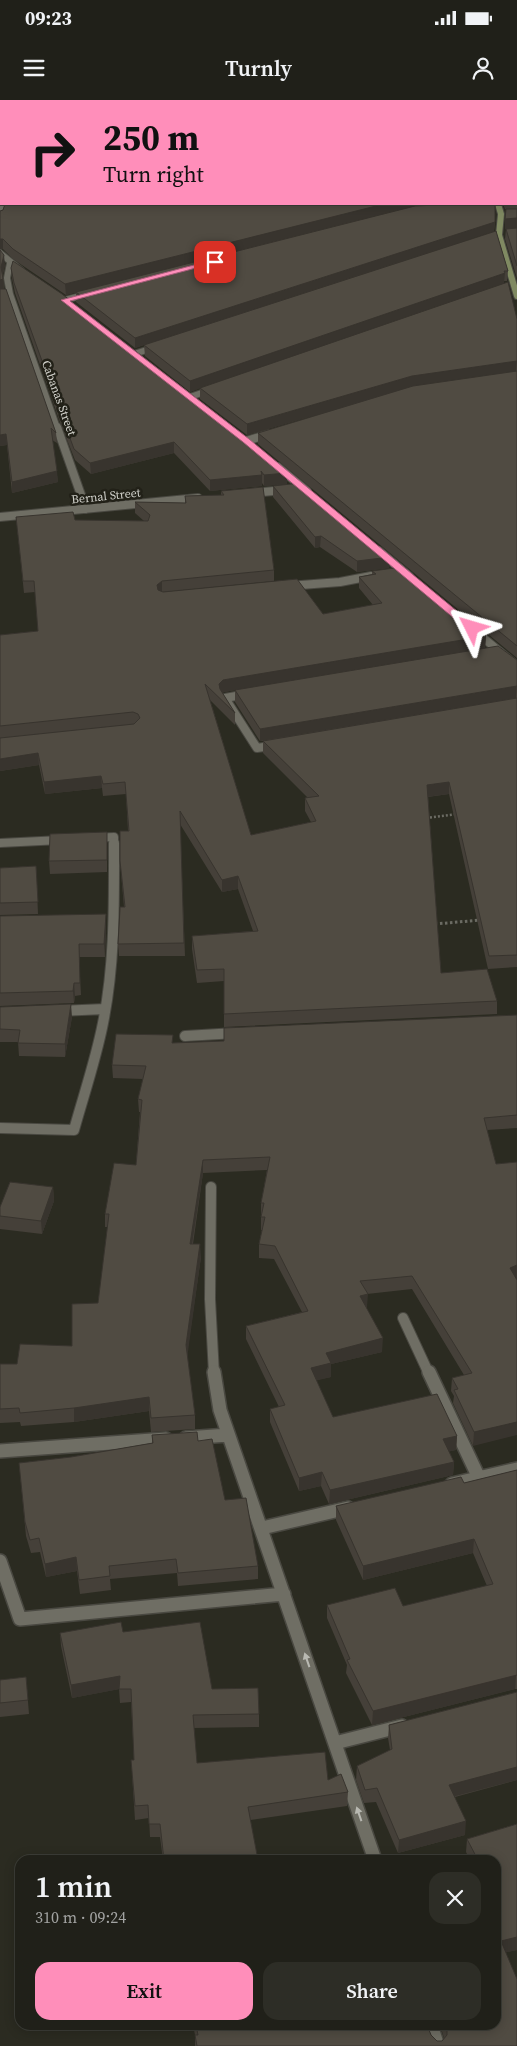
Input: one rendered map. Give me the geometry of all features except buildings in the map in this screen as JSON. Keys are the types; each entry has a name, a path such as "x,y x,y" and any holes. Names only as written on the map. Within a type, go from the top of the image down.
{"main road":[{"path":"499,205 501,214 496,236 517,296"}],"street":[{"path":"0,217 4,205"},
{"path":"490,207 499,205"},
{"path":"0,253 10,263 30,276"},
{"name":"Cabanas Street","path":"10,263 7,278 10,294 86,509"},
{"path":"504,288 514,284"},
{"path":"65,300 94,293"},
{"path":"0,295 10,294"},
{"path":"58,295 72,306"},
{"path":"134,354 163,344"},
{"path":"127,348 141,359"},
{"path":"190,398 217,388"},
{"path":"183,392 197,403"},
{"path":"246,441 275,432"},
{"path":"239,435 253,446"},
{"path":"275,464 310,494"},
{"path":"244,494 303,488"},
{"name":"Bernal Street","path":"0,518 204,498"},
{"path":"375,548 418,584"},
{"path":"283,586 340,582 404,572"},
{"path":"470,626 494,652 517,666"},
{"path":"254,693 225,698 258,748 286,744"},
{"path":"0,1128 74,1130 106,1009 114,837 86,838"},
{"path":"0,843 67,839"},
{"path":"48,1012 106,1009"},
{"path":"185,1036 243,1033"},
{"path":"211,1187 210,1342 215,1387 228,1435 262,1528 373,1855"},
{"path":"403,1318 479,1478"},
{"path":"0,1451 228,1435"},
{"path":"441,1486 517,1469"},
{"path":"262,1528 356,1506"},
{"path":"0,1560 20,1619 284,1594"},
{"path":"335,1743 416,1722"},
{"path":"433,2030 438,2046"}],"path":[{"path":"424,818 461,813"},
{"path":"427,925 489,919"}],"route":[{"path":"215,262 65,300 246,441 472,628"}]}
